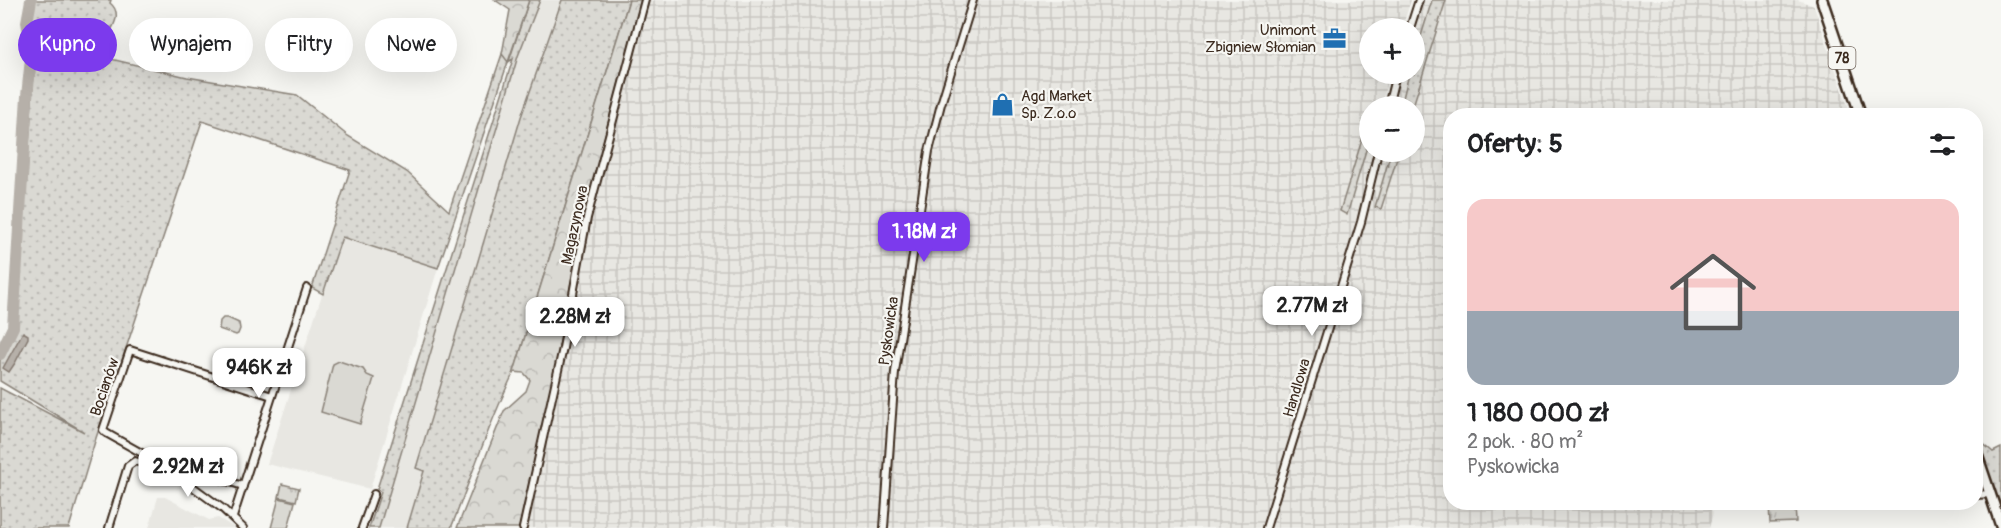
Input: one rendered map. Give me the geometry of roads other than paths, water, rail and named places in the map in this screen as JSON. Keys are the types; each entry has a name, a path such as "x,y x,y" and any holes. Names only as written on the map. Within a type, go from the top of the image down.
{"main road":[{"name":"78","path":"1822,0 1859,108"},
{"path":"1983,473 2001,526"}],"street":[{"name":"Magazynowa","path":"523,528 563,348 587,218 645,0"},
{"name":"Pyskowicka","path":"884,528 896,372 929,151 973,0"},
{"path":"1413,18 1419,0"},
{"name":"Handlowa","path":"1266,528 1366,205 1376,162"},
{"path":"233,517 307,288"},
{"name":"Bocianów","path":"243,486 147,456 103,430 130,350 272,396"},
{"path":"109,528 128,466 135,461 174,473 233,517 243,528"},
{"path":"362,528 374,494"},
{"path":"1983,494 1990,494"}],"waterway":[{"path":"0,354 13,327 27,96 32,50 27,22 31,0"}],"place":[{"name":"Unimont Zbigniew Słomian","path":"1334,39"},
{"name":"Agd Market Sp. Z.o.o","path":"1003,105"}]}
